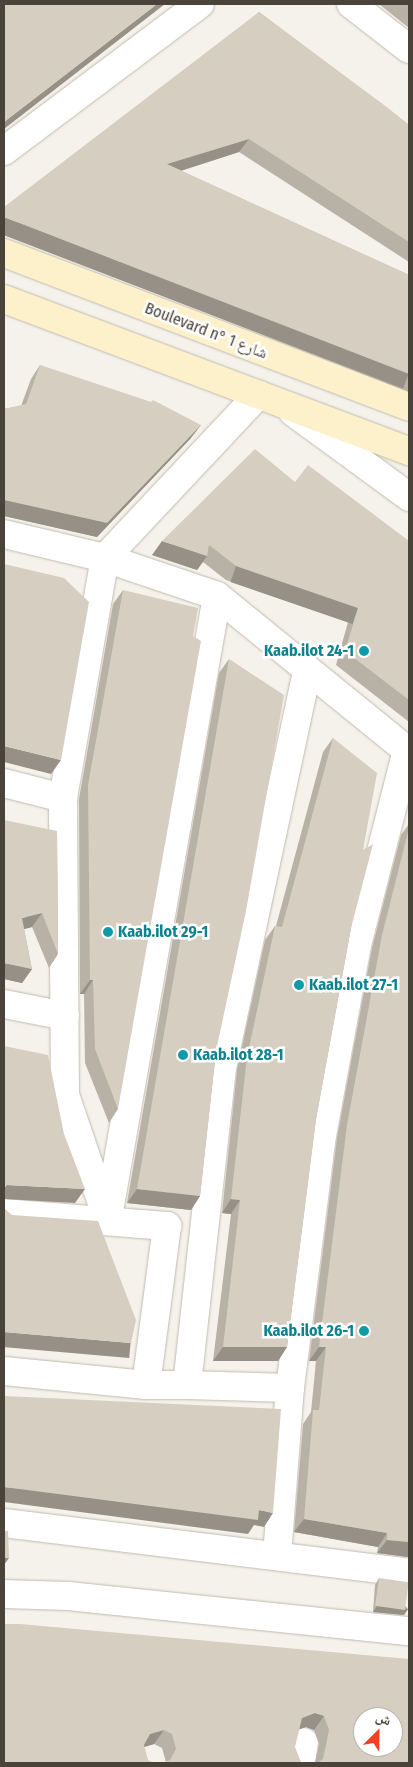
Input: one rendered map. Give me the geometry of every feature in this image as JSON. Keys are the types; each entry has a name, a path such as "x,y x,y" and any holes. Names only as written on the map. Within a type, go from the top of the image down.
{"main road":[{"name":"Boulevard n° شارع 1","path":"4,253 409,407"},
{"path":"4,299 409,451"}],"street":[{"path":"4,151 200,4"},
{"path":"351,4 409,49"},
{"path":"108,1221 65,1095 63,798 105,558 258,395"},
{"path":"286,406 409,497"},
{"path":"4,534 105,558 217,596 307,671 408,751 357,945 324,1126 290,1388 277,1556"},
{"path":"108,1221 217,596"},
{"path":"187,1385 222,1068 307,671"},
{"path":"4,784 63,798"},
{"path":"4,1004 65,1016"},
{"path":"4,1213 167,1226 146,1385"},
{"path":"4,1371 146,1385 290,1388"},
{"path":"4,1523 409,1573"},
{"path":"4,1594 68,1596 409,1631"}],"building":[{"path":"4,4 157,4 4,122"},
{"path":"259,12 409,125 409,242 249,139 167,164 409,275 409,374 4,217 4,207"},
{"path":"40,365 151,402 153,400 201,425 107,523 4,500 4,409 26,404"},
{"name":"Kaab.ilot 24-1","path":"255,449 295,482 308,465 409,541 409,700 345,651 358,608 236,566 209,545 207,556 162,541"},
{"path":"4,564 64,578 89,602 61,760 4,746"},
{"name":"Kaab.ilot 29-1","path":"123,590 198,608 193,636 201,641 118,1109 95,1049 93,980 90,980 88,785"},
{"name":"Kaab.ilot 28-1","path":"229,659 284,695 246,911 216,1051 200,1196 137,1189"},
{"name":"Kaab.ilot 27-1","path":"333,738 377,773 363,850 373,844 351,928 316,1119 287,1347 223,1347 240,1200 231,1199 247,1057 275,926 282,927"},
{"path":"4,820 57,831 58,954 42,913 22,918 32,969 4,963"},
{"name":"Kaab.ilot 26-1","path":"409,828 409,1542 387,1540 387,1533 304,1519 313,1410 319,1410 326,1347 319,1347 347,1125 382,935"},
{"path":"4,1046 48,1055 64,1134 85,1189 7,1185 4,1188"},
{"path":"4,1208 12,1215 98,1221 136,1320 131,1343 4,1332"},
{"path":"4,1396 281,1409 273,1513 259,1510 258,1520 4,1487"},
{"path":"4,1531 8,1531 9,1558 4,1558"},
{"path":"379,1578 409,1582 405,1610 375,1606"},
{"path":"4,1624 409,1659 409,1763 317,1763 323,1759 329,1730 324,1716 315,1713 302,1718 295,1747 301,1762 312,1763 160,1763 170,1760 176,1749 172,1734 164,1730 150,1734 144,1745 148,1760 154,1763 4,1763"}],"place":[{"name":"Kaab.ilot 24-1","path":"364,651"},
{"name":"Kaab.ilot 29-1","path":"108,932"},
{"name":"Kaab.ilot 27-1","path":"299,985"},
{"name":"Kaab.ilot 28-1","path":"183,1055"},
{"name":"Kaab.ilot 26-1","path":"364,1331"}]}
